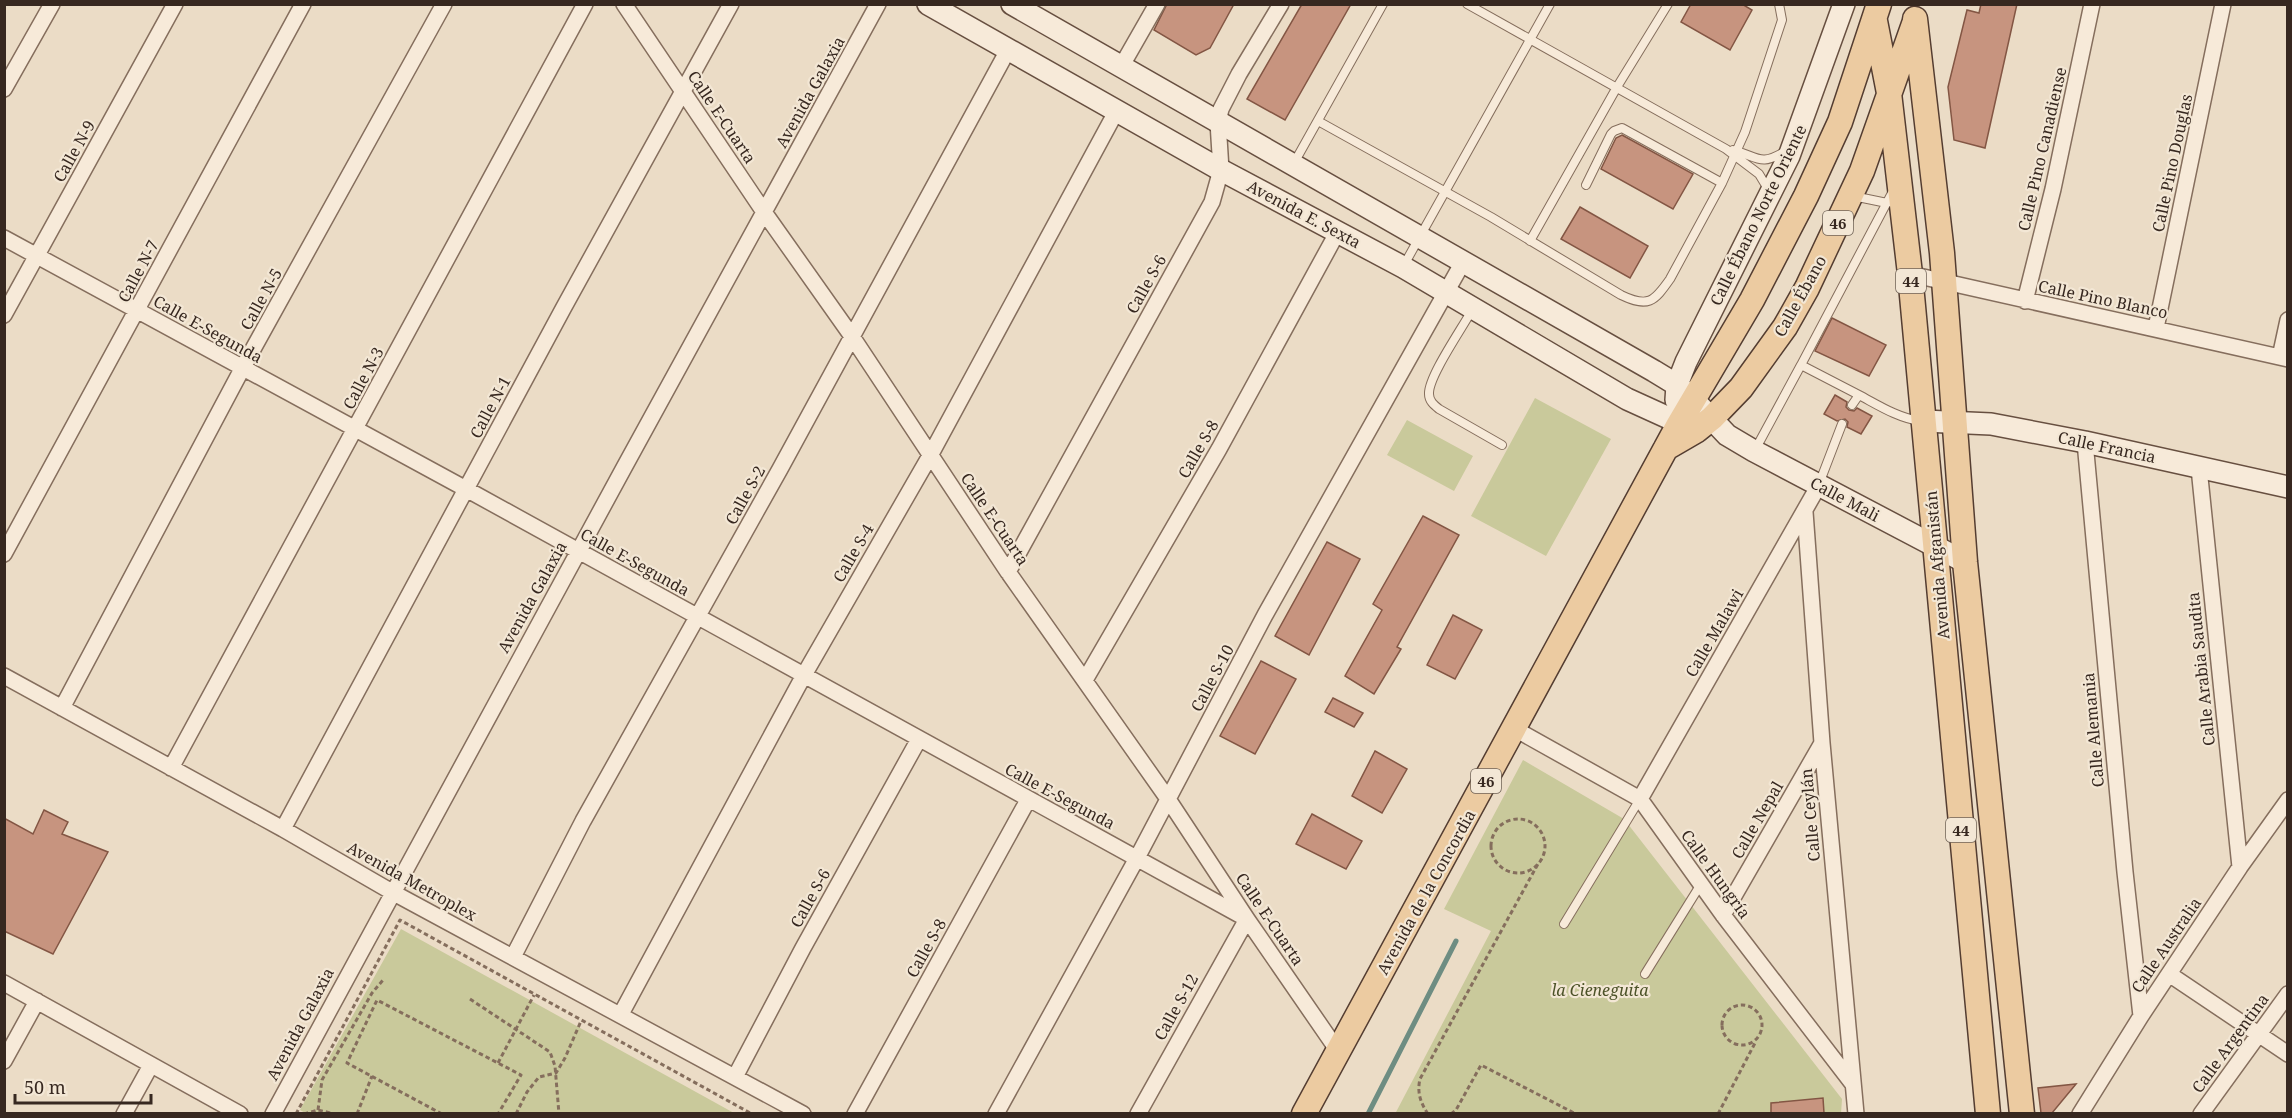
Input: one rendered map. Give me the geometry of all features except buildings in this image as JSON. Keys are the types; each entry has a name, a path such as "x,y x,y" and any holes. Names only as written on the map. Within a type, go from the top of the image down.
{"main road":[{"name":"Avenida Afganistán","path":"1877,11 1910,274 1988,1113"},
{"name":"46","path":"1704,427 1685,392 1752,300 1806,196 1840,122 1877,11"},
{"name":"Avenida Afganistán","path":"1918,12 1942,253 1965,562 2022,1113"},
{"name":"Calle Ébano","path":"1704,427 1741,388 1785,327 1807,288 1851,196 1918,12"},
{"name":"Avenida de la Concordia","path":"1304,1113 1666,448 1704,427"}],"street":[{"path":"4,89 52,4"},
{"name":"Calle N-9","path":"4,315 175,4"},
{"name":"Calle N-7","path":"4,554 303,4"},
{"name":"Calle N-5","path":"62,708 242,369 444,4"},
{"name":"Calle N-3","path":"171,768 585,4"},
{"name":"Calle E-Cuarta","path":"624,4 764,212 851,335 1008,572 1168,799 1338,1052"},
{"name":"Calle N-1","path":"283,829 731,4"},
{"name":"Avenida Galaxia","path":"273,1113 577,550 714,307 878,4"},
{"name":"Avenida E. Sexta","path":"928,4 1221,170 1403,267 1627,399 1704,427"},
{"path":"1121,67 1157,4"},
{"name":"Calle S-6","path":"1008,572 1212,202 1221,170 1218,122 1228,94 1281,4"},
{"name":"Calle Ébano Norte Oriente","path":"1685,392 1686,362 1793,147 1844,4"},
{"name":"Calle Pino Canadiense","path":"2025,301 2053,189 2092,4"},
{"name":"Calle Pino Douglas","path":"2156,328 2223,4"},
{"path":"1021,7 1685,392"},
{"name":"Calle S-2","path":"513,957 584,821 780,469 1008,50"},
{"name":"Calle S-4","path":"621,1014 804,675 931,454 1117,111"},
{"name":"Calle S-8","path":"1085,680 1219,449 1337,233"},
{"name":"Calle E-Segunda","path":"4,238 1246,918"},
{"name":"Calle S-10","path":"996,1113 1137,858 1271,604 1463,262"},
{"name":"Calle Pino Blanco","path":"1910,274 2284,358"},
{"path":"2284,358 2288,320"},
{"name":"Calle Francia","path":"1924,421 1990,424 2085,442 2288,487"},
{"name":"Calle Mali","path":"1704,427 1965,562"},
{"name":"Calle Alemania","path":"2085,442 2123,860 2141,1016"},
{"name":"Calle Arabia Saudita","path":"2199,468 2240,867"},
{"name":"Calle Malawi","path":"1640,799 1819,485"},
{"name":"Calle Ceylán","path":"1805,512 1822,743 1856,1113"},
{"name":"Avenida Metroplex","path":"4,676 283,829 392,892 803,1113"},
{"name":"Calle Hungría","path":"1515,729 1640,799 1723,915 1853,1084"},
{"name":"Calle S-6","path":"735,1077 918,739"},
{"name":"Calle Nepal","path":"1723,915 1822,743"},
{"name":"Calle S-8","path":"855,1113 1028,800"},
{"name":"Calle Australia","path":"2080,1113 2240,867 2288,800"},
{"name":"Calle S-12","path":"1138,1113 1246,918"},
{"path":"2169,974 2288,1054"},
{"path":"4,983 240,1113"},
{"name":"Calle Argentina","path":"2201,1113 2288,994"},
{"path":"4,1061 37,1001"},
{"path":"124,1113 151,1065"}],"lane":[{"path":"1293,165 1383,4"},
{"path":"1467,4 1736,154 1759,174 1770,194"},
{"path":"1403,267 1550,4"},
{"path":"1530,241 1617,87 1668,4"},
{"path":"1318,121 1446,192 1621,295 1635,302 1647,303 1658,296 1670,279 1736,154 1778,36 1782,20 1779,4"},
{"path":"1586,186 1611,134 1622,128 1722,183"},
{"path":"1736,154 1769,160 1793,147"},
{"path":"1754,451 1899,177"},
{"path":"1851,196 1887,203"},
{"path":"1473,309 1437,371 1428,393 1431,402 1439,409 1502,445"},
{"path":"1801,365 1910,419 1924,421"},
{"path":"1852,405 1858,395"},
{"path":"1819,485 1842,424"},
{"path":"1564,924 1640,799"},
{"path":"1644,974 1701,884"}],"path":[{"path":"1428,1113 1421,1102 1418,1088 1420,1079 1538,864 1545,851 1546,843 1538,827 1524,819 1515,819 1499,826 1491,841 1493,858 1498,865 1513,873 1530,871 1538,864"},
{"path":"296,1113 400,920 752,1113"},
{"path":"318,1110 322,1080 372,993 383,980"},
{"path":"498,1063 534,995"},
{"path":"470,999 550,1052 556,1073 559,1113"},
{"path":"442,1113 346,1063 377,1000 521,1076 498,1113"},
{"path":"1718,1113 1756,1041 1762,1029 1763,1022 1757,1011 1745,1005 1732,1007 1723,1018 1723,1031 1726,1037 1730,1042 1743,1046 1756,1041"},
{"path":"516,1113 527,1092 539,1077 556,1073 581,1021"},
{"path":"1451,1113 1456,1110 1481,1065 1576,1113"},
{"path":"357,1113 372,1076"},
{"path":"304,1113 318,1110 335,1113"}],"green space":[{"path":"1535,398 1611,439 1546,556 1471,516"},
{"path":"1407,420 1473,456 1454,491 1387,455"},
{"name":"la Cieneguita","path":"1523,760 1624,819 1842,1099 1841,1114 1395,1114 1491,931 1444,909"},
{"path":"401,929 734,1113 307,1114 300,1110"}],"waterway":[{"path":"1368,1114 1456,941"}]}
